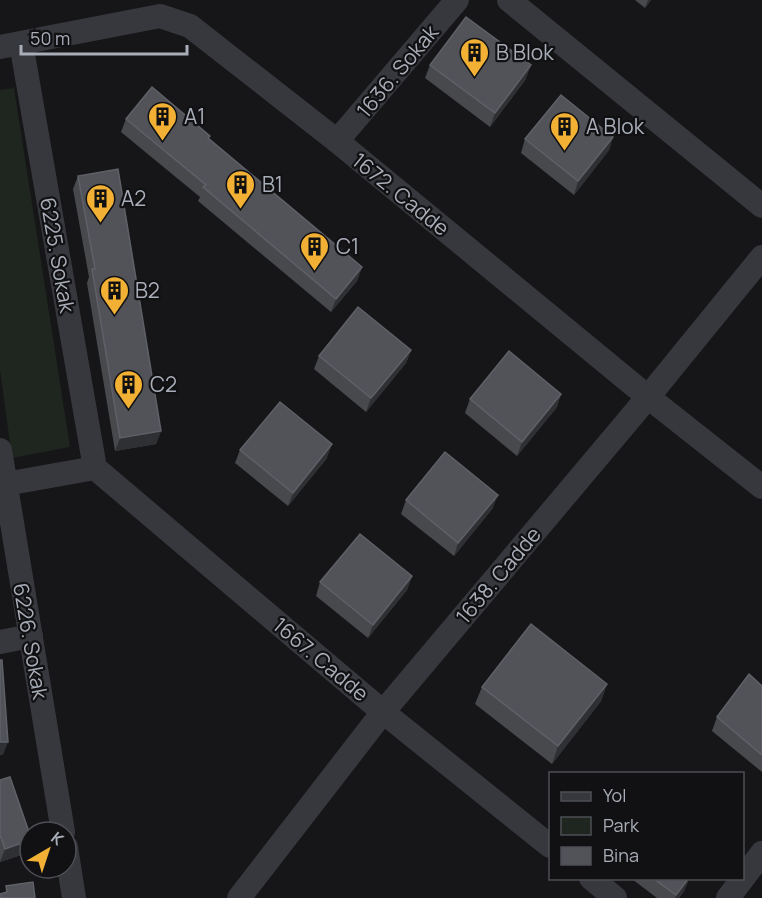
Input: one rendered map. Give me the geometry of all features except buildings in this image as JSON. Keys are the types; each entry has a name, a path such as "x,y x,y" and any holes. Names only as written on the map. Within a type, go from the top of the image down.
{"street":[{"name":"1636. Sokak","path":"337,141 458,0"},
{"path":"509,0 762,206"},
{"name":"1672. Cadde","path":"11,45 159,8 190,26 337,141 648,397 762,487"},
{"name":"6225. Sokak","path":"11,45 95,468"},
{"name":"1638. Cadde","path":"238,898 383,712 648,397 762,257"},
{"name":"6226. Sokak","path":"0,450 2,484 31,636 61,820"},
{"path":"2,484 95,468"},
{"name":"1667. Cadde","path":"95,468 383,712 549,845"},
{"path":"0,642 31,636"},
{"path":"744,877 762,853"},
{"path":"72,880 75,898"},
{"path":"592,880 615,898"},
{"path":"728,898 742,880"}],"green space":[{"path":"14,88 70,447 12,458 0,370 0,90"}],"place":[{"name":"B Blok","path":"475,78"},
{"name":"A1","path":"163,142"},
{"name":"A Blok","path":"565,152"},
{"name":"B1","path":"241,210"},
{"name":"A2","path":"100,224"},
{"name":"C1","path":"315,272"},
{"name":"B2","path":"114,316"},
{"name":"C2","path":"129,410"}]}
